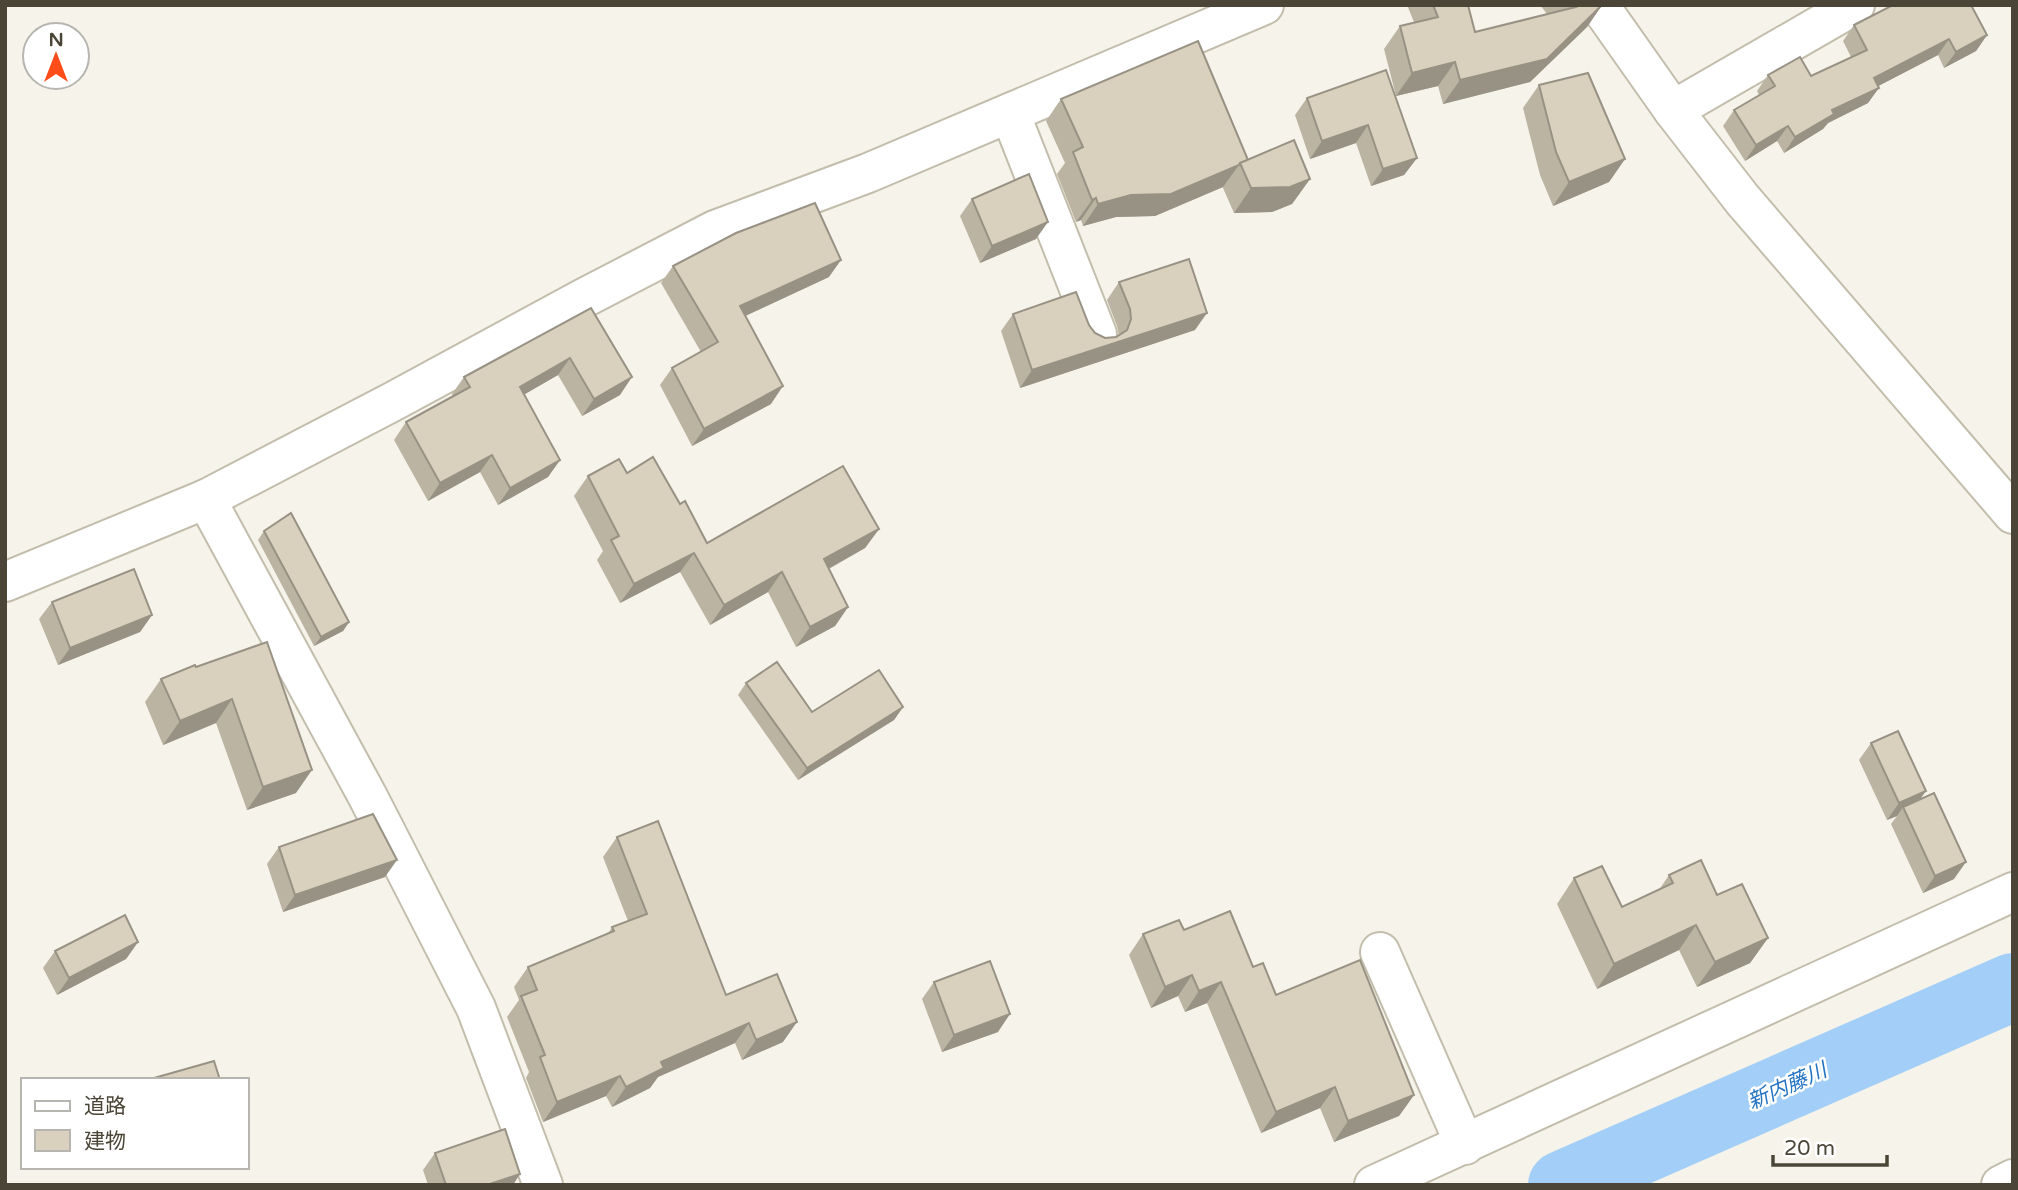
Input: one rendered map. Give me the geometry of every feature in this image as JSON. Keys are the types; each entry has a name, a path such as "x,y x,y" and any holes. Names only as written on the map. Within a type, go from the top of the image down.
{"street":[{"path":"5,582 206,499 715,230 868,173 1264,5"},
{"path":"1599,5 1673,110 1742,199 2013,514"},
{"path":"1673,110 1855,5"},
{"path":"1010,113 1097,334"},
{"path":"206,499 369,797 476,1008 543,1185"},
{"path":"1374,1185 2013,892"},
{"path":"1380,952 1465,1145"},
{"path":"2001,1185 2013,1180"}],"building":[{"path":"1433,5 1468,5 1475,32 1576,7 1574,5 1602,5 1547,59 1460,80 1455,62 1412,73 1400,26 1438,17"},
{"path":"1893,5 1971,5 1987,35 1956,52 1949,39 1874,78 1879,88 1832,110 1834,114 1795,137 1788,126 1756,145 1734,110 1775,86 1768,75 1800,57 1811,76 1867,50 1854,25"},
{"path":"1198,41 1248,160 1171,194 1131,195 1098,204 1096,198 1092,200 1073,152 1083,147 1061,99"},
{"path":"1386,70 1417,158 1383,169 1368,125 1322,141 1307,98"},
{"path":"1588,73 1625,159 1569,182 1556,152 1539,85"},
{"path":"1294,140 1310,179 1290,187 1251,188 1240,163"},
{"path":"1029,174 1048,222 992,246 972,199"},
{"path":"815,203 841,260 740,306 783,386 704,429 672,368 718,342 673,266 736,233"},
{"path":"1189,259 1207,313 1032,370 1013,314 1076,292 1095,333 1105,338 1116,337 1127,330 1131,319 1130,309 1119,282"},
{"path":"591,308 632,377 594,399 570,358 520,387 560,460 510,488 492,455 440,483 406,422 470,387 464,377"},
{"path":"653,457 680,504 685,501 707,543 843,466 879,529 824,559 848,607 810,627 782,572 724,605 694,553 634,584 611,540 619,536 588,476 619,459 627,473"},
{"path":"291,513 349,622 321,637 264,531"},
{"path":"134,569 152,615 70,648 52,602"},
{"path":"267,642 312,770 263,787 232,699 180,721 161,679"},
{"path":"777,662 812,712 879,670 903,707 807,768 746,683"},
{"path":"1898,731 1926,791 1899,803 1871,743"},
{"path":"1934,793 1966,862 1935,876 1903,807"},
{"path":"373,814 397,860 295,895 279,847"},
{"path":"658,821 726,995 777,974 797,1022 756,1040 749,1023 661,1062 664,1068 626,1087 620,1076 557,1102 540,1057 545,1055 521,996 537,990 528,967 614,931 612,927 647,914 617,837"},
{"path":"1701,860 1717,895 1742,884 1768,938 1715,962 1696,925 1614,964 1574,878 1602,866 1622,907 1673,883 1669,875"},
{"path":"1230,911 1253,967 1263,963 1276,995 1360,960 1414,1095 1348,1121 1335,1087 1276,1112 1221,982 1199,991 1192,975 1165,987 1143,934 1179,920 1184,930"},
{"path":"125,915 138,942 69,978 55,951"},
{"path":"990,961 1010,1014 954,1035 934,982"},
{"path":"214,1061 219,1078 154,1078"},
{"path":"505,1129 520,1174 487,1185 446,1185 435,1153"}],"waterway":[{"name":"新内藤川","path":"1562,1185 2013,987"}]}
